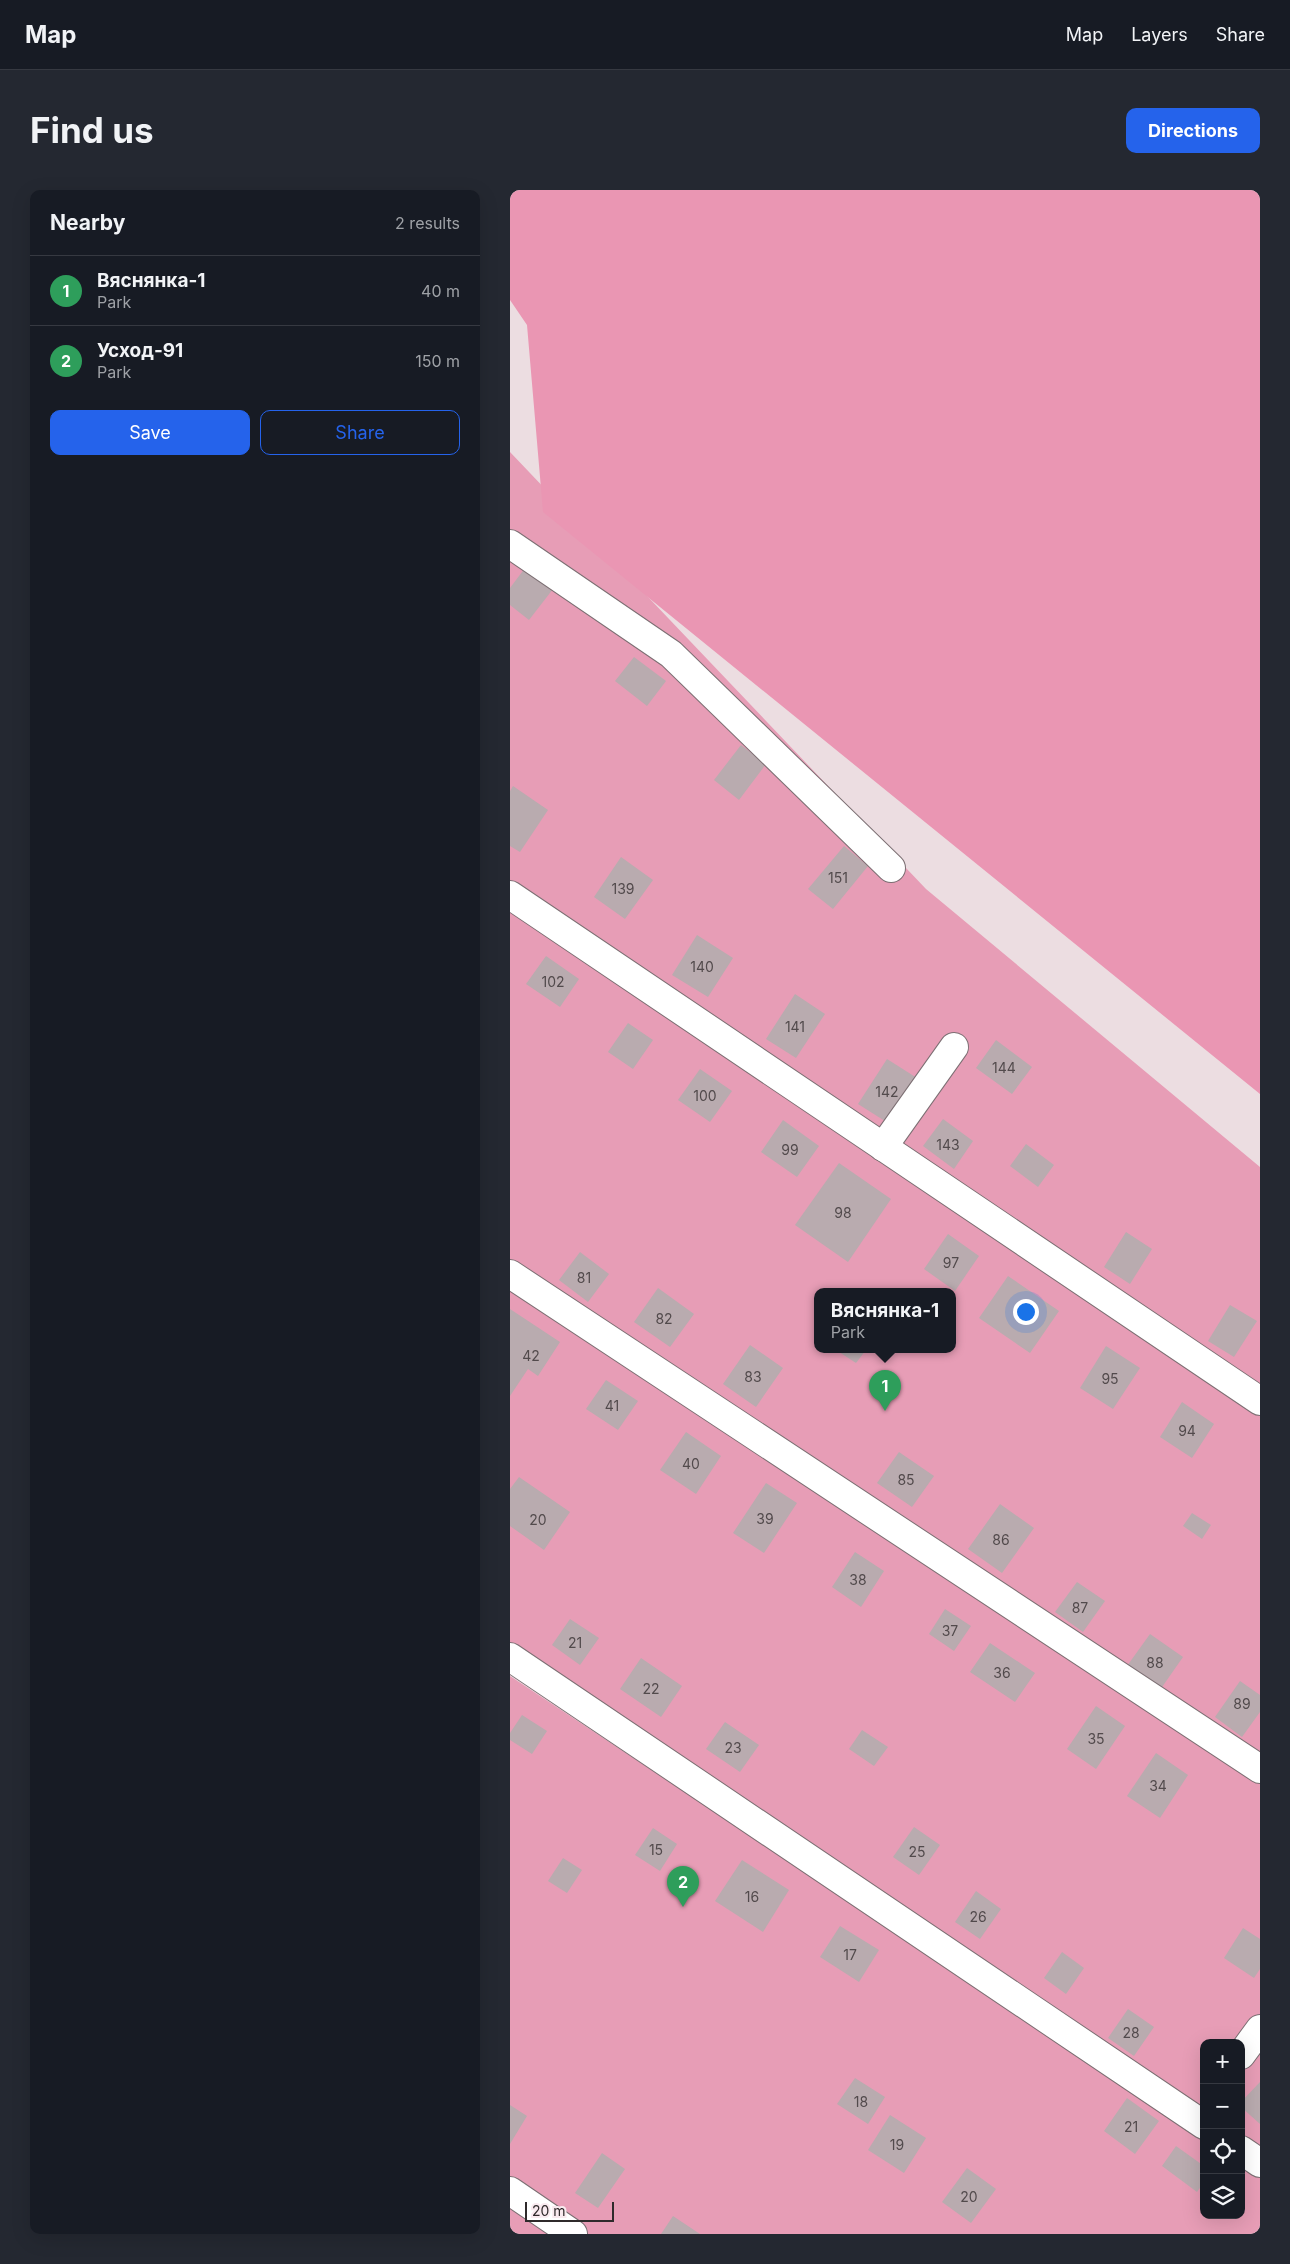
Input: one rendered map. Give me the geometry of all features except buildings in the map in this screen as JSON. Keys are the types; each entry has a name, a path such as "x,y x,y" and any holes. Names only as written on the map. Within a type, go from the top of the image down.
{"lane":[{"path":"510,544 671,654 891,868"},
{"path":"510,895 1260,1401"},
{"path":"883,1147 954,1047"},
{"path":"510,1274 1260,1768"},
{"path":"510,1657 1200,2116"},
{"path":"1245,2050 1260,2029"},
{"path":"1245,2153 1260,2163"},
{"path":"510,2191 573,2234"}],"shaded area":[{"path":"510,190 1260,190 1260,1094 543,512 527,325 510,300"},
{"path":"510,452 926,889 1260,1167 1260,2155 1245,2145 1245,2039 1200,2039 1200,2114 510,1656"},
{"path":"510,1676 1200,2134 1200,2219 1245,2219 1245,2165 1260,2175 1260,2234 510,2234"}],"place":[{"name":"Вяснянка-1","path":"885,1411"},
{"name":"Усход-91","path":"683,1907"}]}
